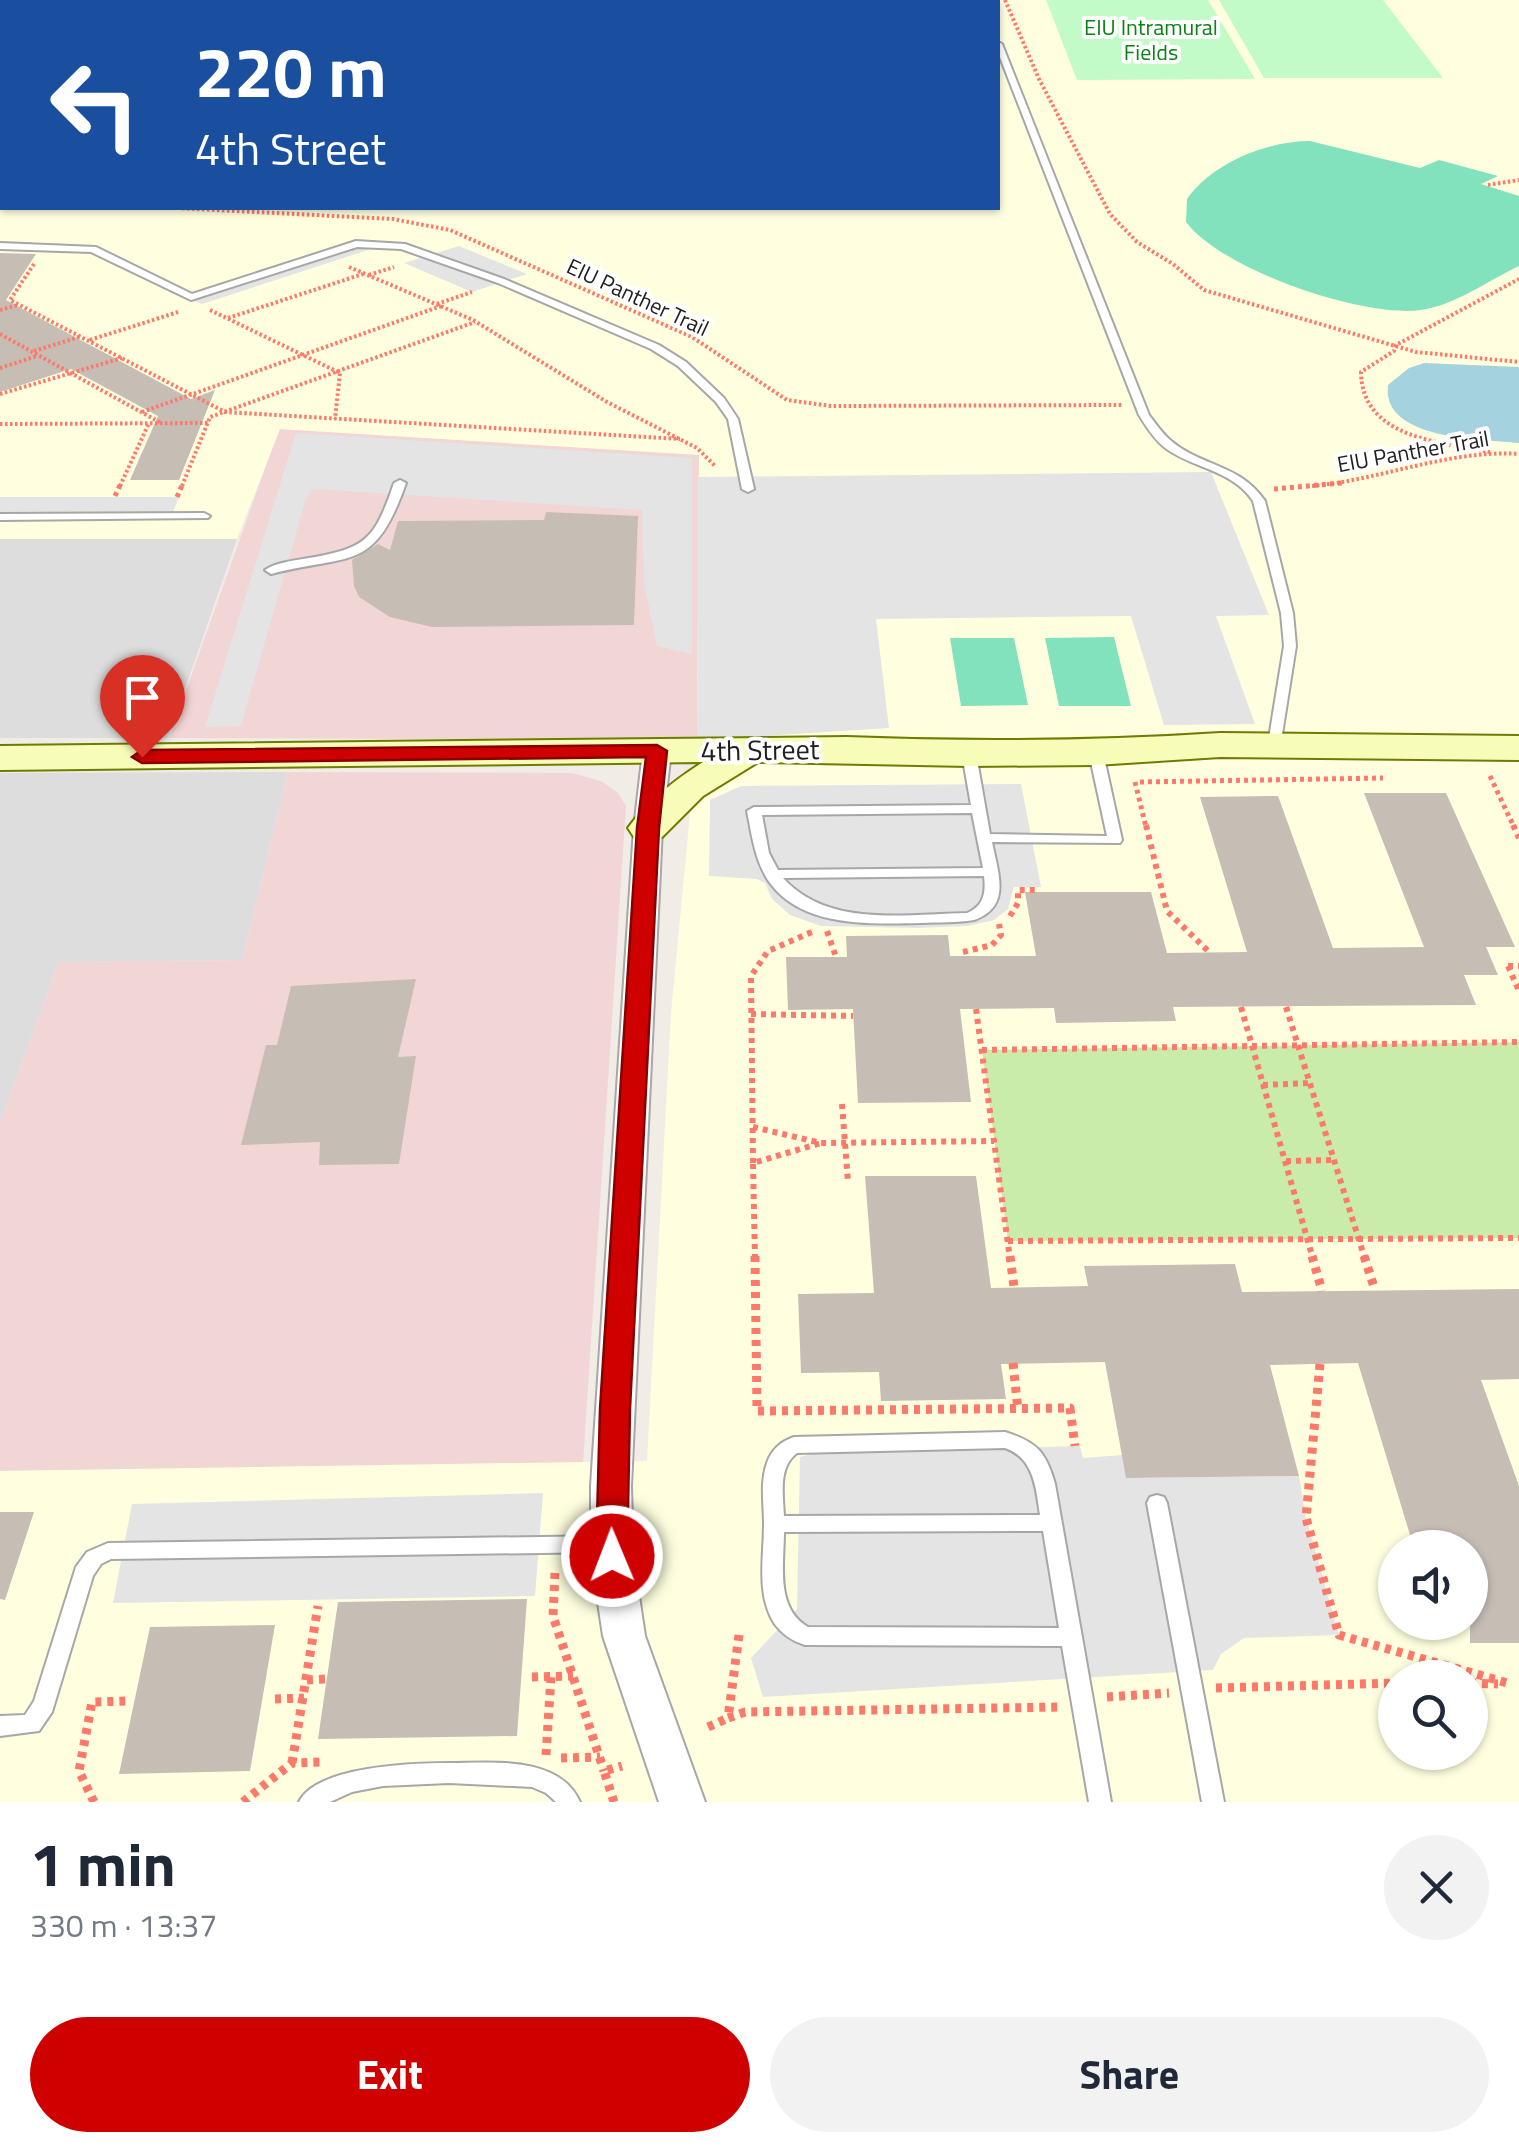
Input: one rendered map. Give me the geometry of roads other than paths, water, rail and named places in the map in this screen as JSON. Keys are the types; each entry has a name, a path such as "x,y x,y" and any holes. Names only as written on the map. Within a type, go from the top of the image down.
{"street":[{"name":"4th Street","path":"0,758 748,750 969,754 1099,768 1275,744 1502,762"},
{"path":"648,828 705,776 748,750"},
{"path":"657,751 648,828 611,1544 624,1636 682,1802"}],"lane":[{"path":"1000,49 1140,404 1160,438 1173,448 1254,491 1287,614 1290,646 1275,744"},
{"path":"0,246 93,249 113,255 191,297 356,244 402,246 535,295 655,346 682,364 720,400 733,419 748,489"},
{"path":"270,570 292,562 345,554 370,544 385,520 400,482"},
{"path":"0,517 204,516"},
{"path":"969,754 979,808 989,872 991,907 982,914 857,917 814,912 798,904 772,874 756,840 754,811 979,808"},
{"path":"984,838 1115,840 1099,768"},
{"path":"772,874 989,872"},
{"path":"1072,1637 805,1636 788,1626 777,1612 774,1524 776,1463 784,1448 1005,1440 1025,1444 1034,1453 1052,1523 1072,1637 1100,1802"},
{"path":"1157,1503 1213,1802"},
{"path":"774,1524 1052,1523"},
{"path":"0,1726 31,1724 44,1705 83,1573 94,1558 108,1551 611,1544"},
{"path":"310,1802 334,1787 373,1777 437,1775 534,1777 557,1786 569,1802"}],"water":[{"path":"1424,363 1519,367 1519,443 1437,433 1400,417 1390,403 1388,385 1409,368"}],"park label":[{"name":"EIU Intramural Fields","path":"1151,40"}]}
